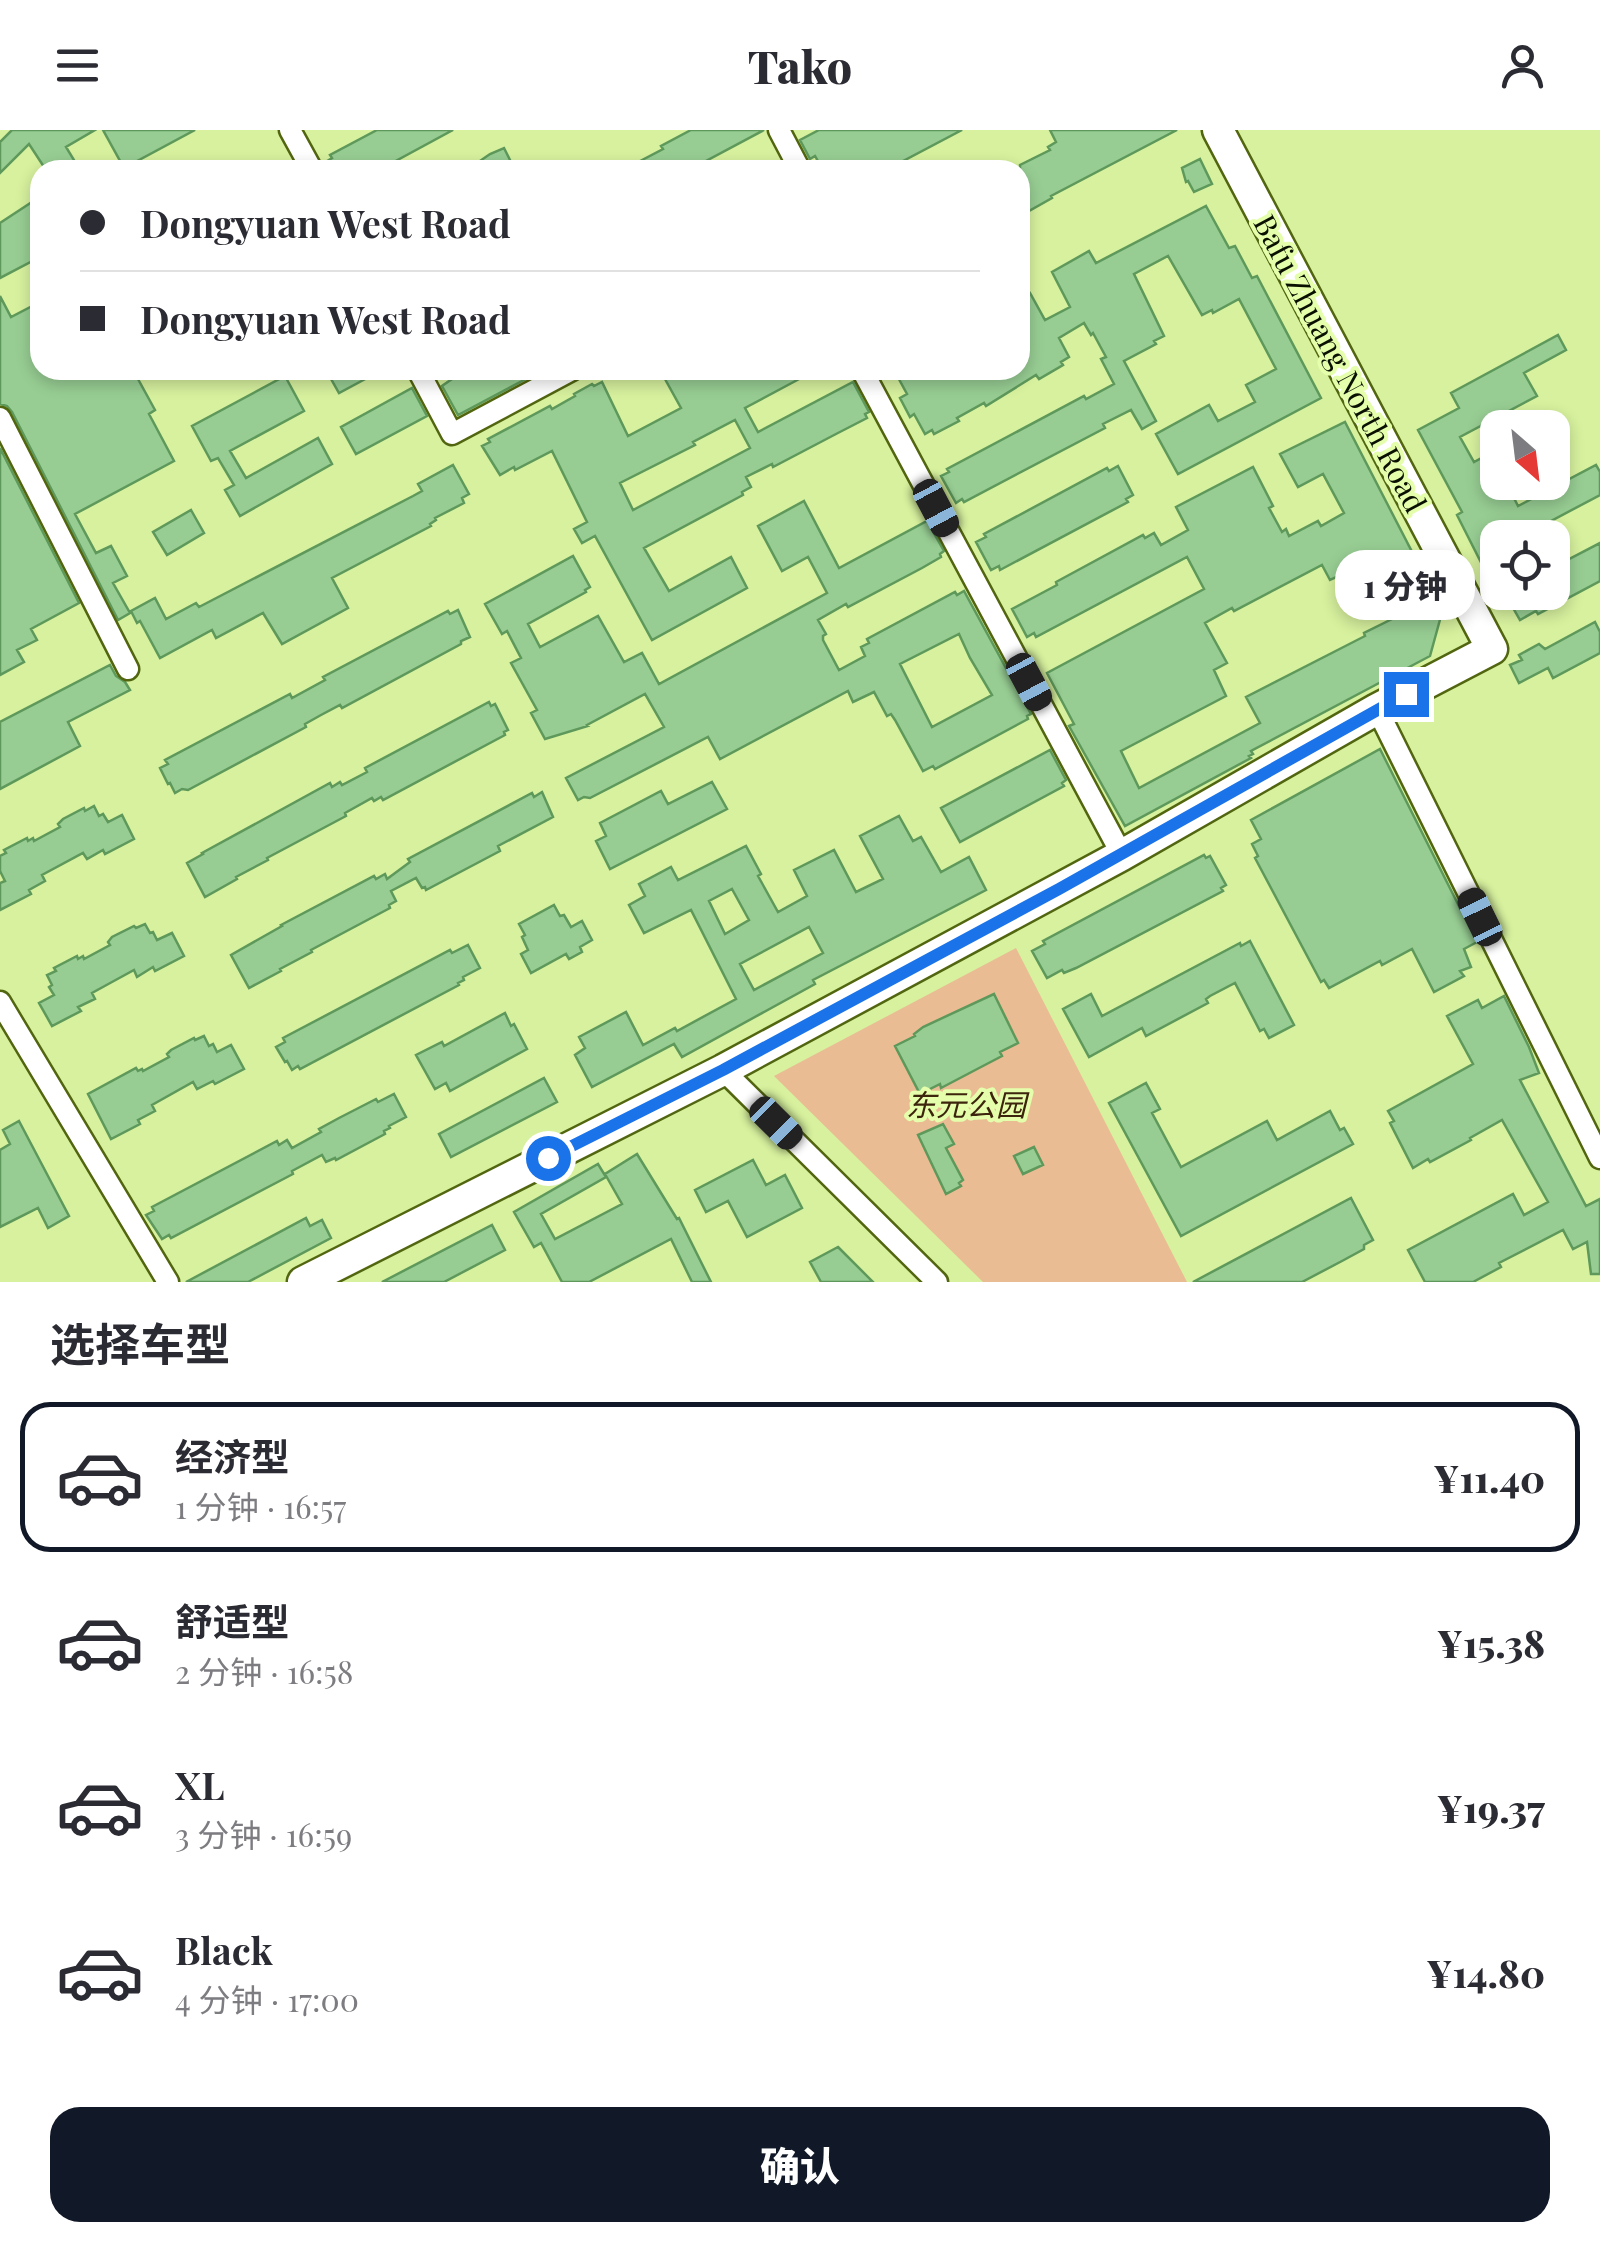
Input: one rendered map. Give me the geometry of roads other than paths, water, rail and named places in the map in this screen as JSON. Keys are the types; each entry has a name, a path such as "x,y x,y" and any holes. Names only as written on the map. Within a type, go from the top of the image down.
{"street":[{"path":"290,130 306,160"},
{"path":"779,130 795,160"},
{"name":"Bafu Zhuang North Road","path":"1218,130 1492,649 1377,709"},
{"path":"423,380 452,434 553,380"},
{"path":"867,380 1122,855"},
{"path":"0,418 128,669"},
{"path":"303,1282 723,1070 1122,855 1377,709 1600,1158"},
{"path":"0,1002 168,1282"},
{"path":"723,1070 937,1282"}],"park label":[{"name":"东元公园","path":"966,1104"}]}
